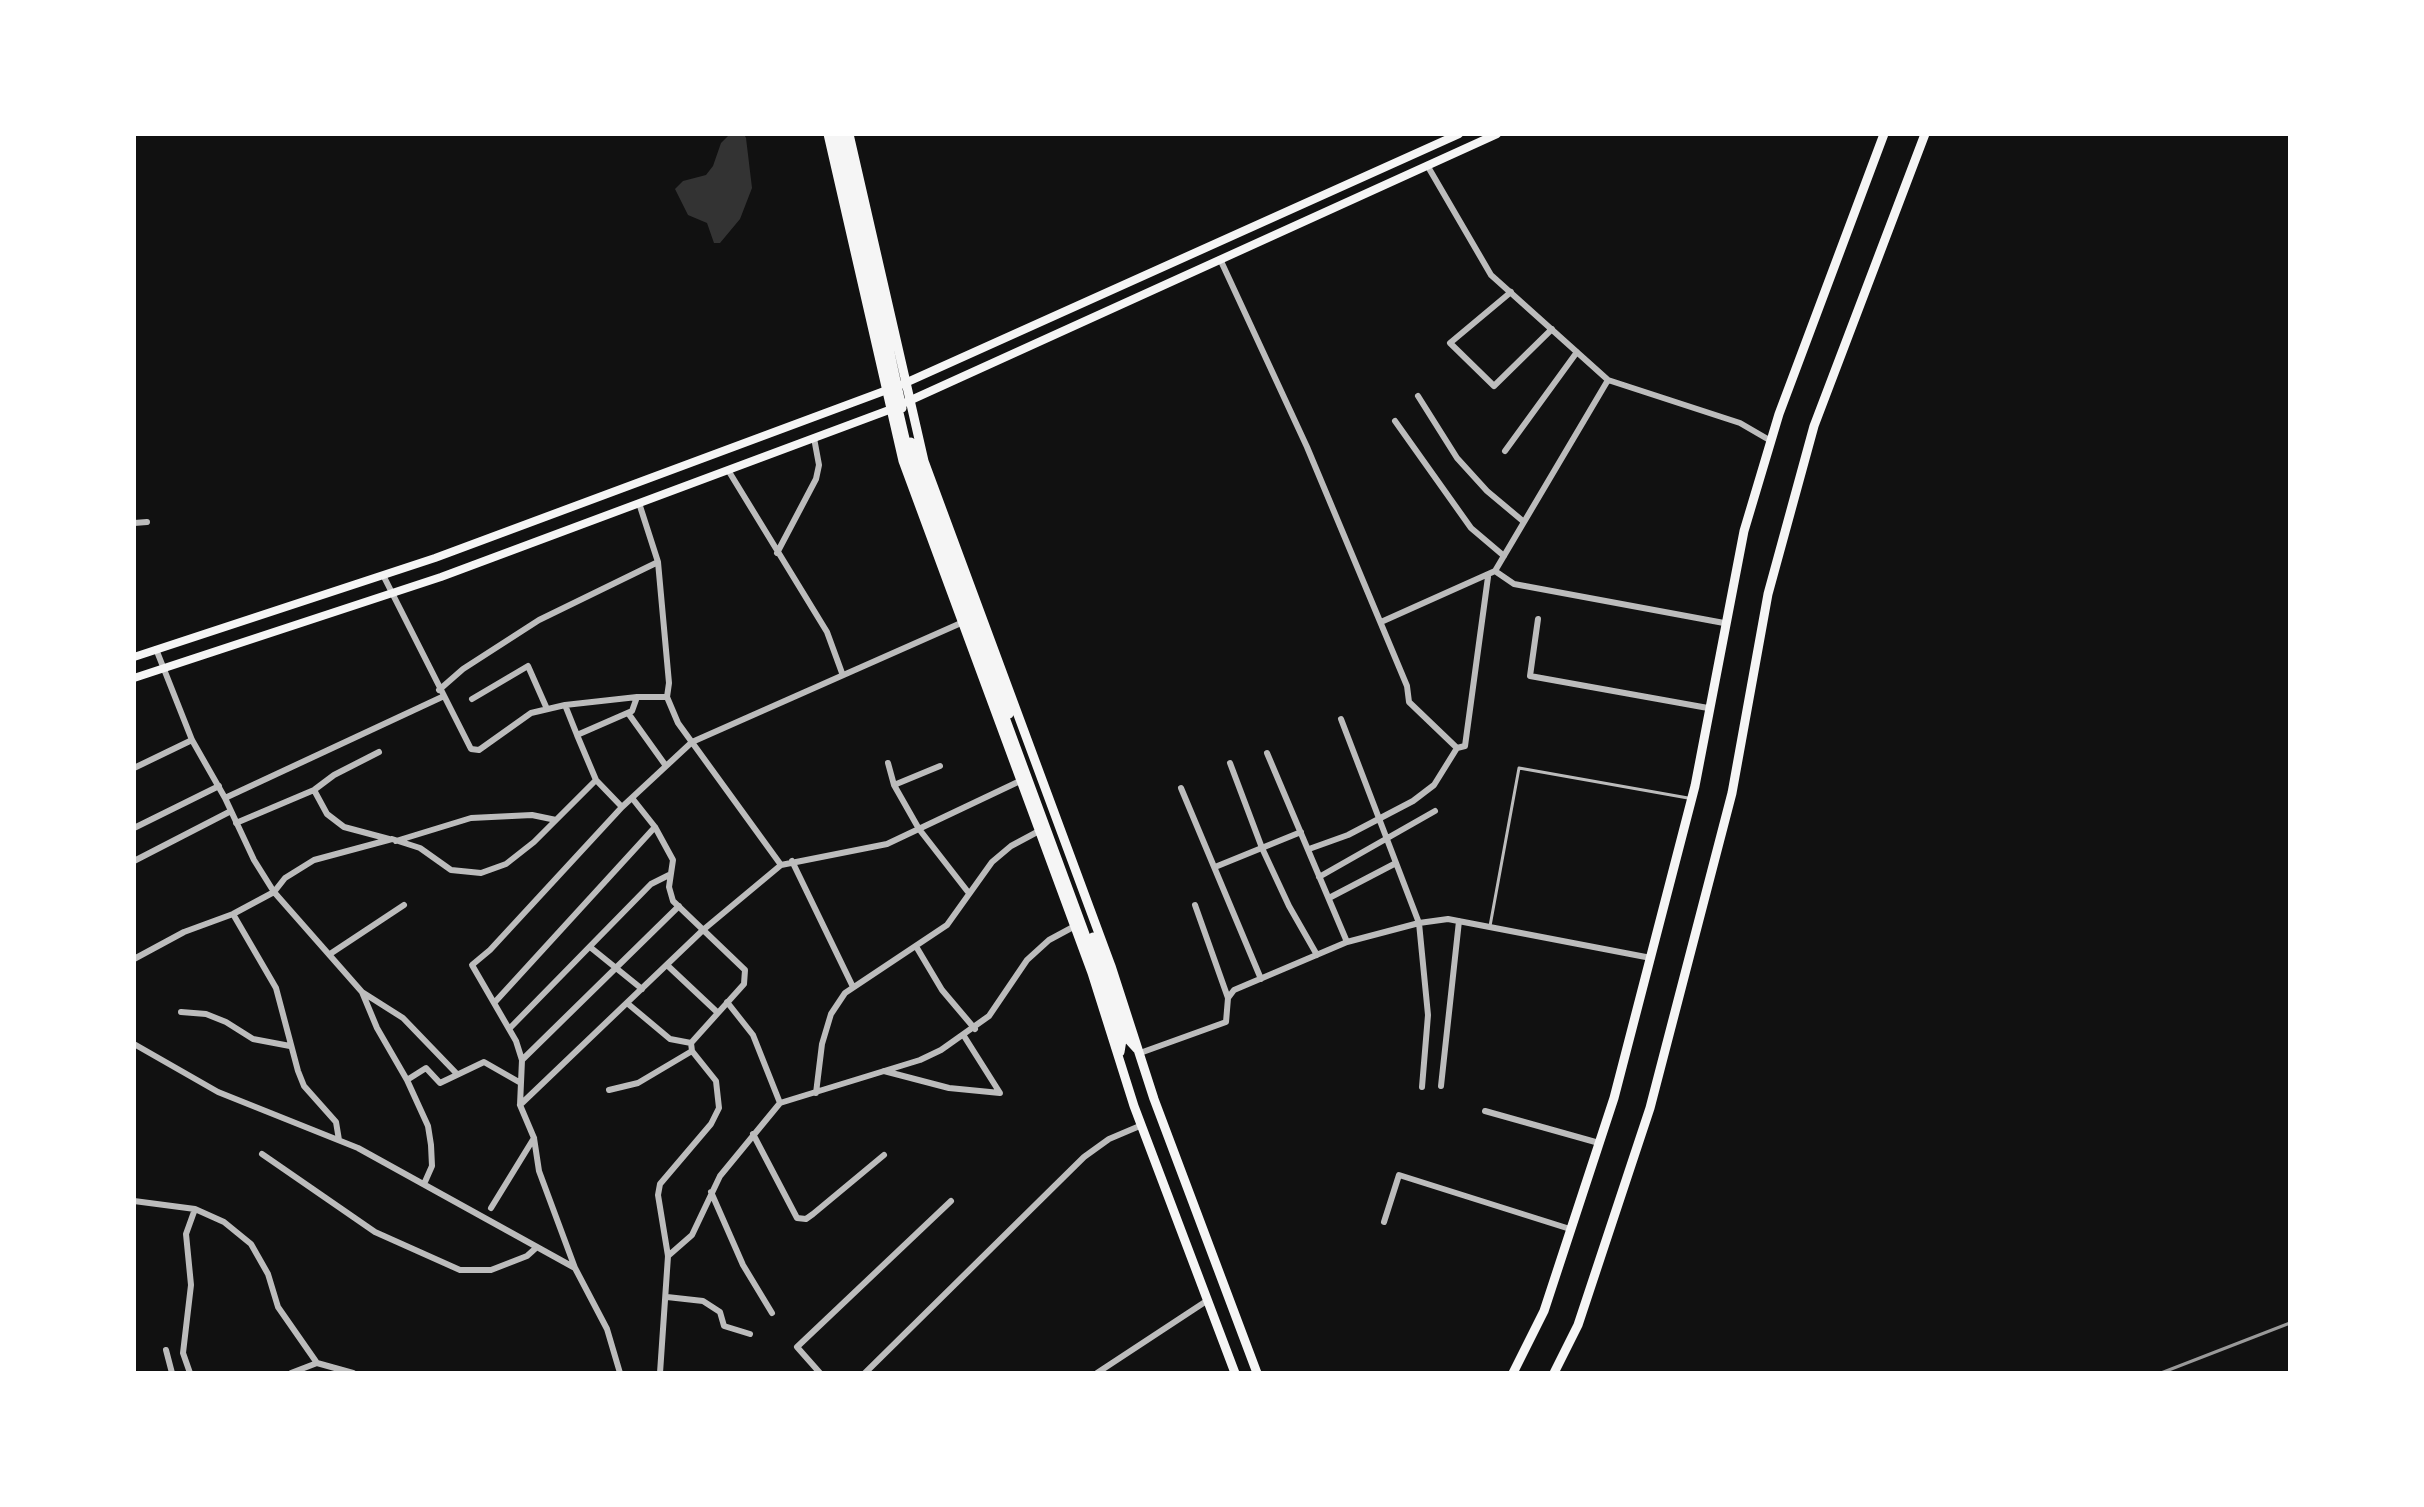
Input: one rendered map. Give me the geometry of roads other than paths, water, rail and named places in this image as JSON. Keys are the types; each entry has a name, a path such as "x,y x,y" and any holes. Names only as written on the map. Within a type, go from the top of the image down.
{"main road":[{"path":"828,134 884,390 903,461 1075,926 1142,1125 1235,1373"},
{"path":"834,134 913,450 1127,1038 1140,1053"},
{"path":"842,134 876,306"},
{"path":"849,134 903,384 922,454 1154,1099 1257,1373"},
{"path":"134,657 383,575 903,384 1459,134"},
{"path":"134,678 392,594 889,410 1497,134"},
{"path":"1513,1373 1544,1311 1614,1098 1692,799 1744,531 1771,441 1884,134"},
{"path":"1554,1373 1578,1325 1650,1108 1732,793 1768,594 1814,426 1925,134"},
{"path":"903,461 922,454"},
{"path":"1026,764 1122,1040 1120,1060"}],"street":[{"path":"1427,165 1485,266 1608,380 1740,423 1771,441"},
{"path":"1220,259 1307,447 1407,686 1409,702 1457,748"},
{"path":"1511,292 1450,343 1494,386 1552,329"},
{"path":"1505,451 1577,352"},
{"path":"1381,622 1488,577 1495,571 1608,380"},
{"path":"1418,396 1457,458 1487,491 1524,522"},
{"path":"1395,421 1471,528 1504,556"},
{"path":"777,553 816,479 819,465 814,438"},
{"path":"728,470 827,632 842,673"},
{"path":"639,503 658,562 669,683 667,697 678,723 781,865"},
{"path":"134,523 147,522"},
{"path":"225,798 440,694 463,669 539,620 658,562"},
{"path":"1495,571 1514,584 1724,623"},
{"path":"383,575 440,694 474,751 515,722 547,709 637,697 667,697"},
{"path":"1309,849 1378,820 1425,793 1457,748 1465,746 1488,577"},
{"path":"1538,619 1530,676 1708,708"},
{"path":"620,1373 607,1329 575,1268 539,1171 534,1138 520,1105 522,1060 510,1028 472,965 490,950 622,807 692,742 842,673 961,623"},
{"path":"156,649 192,740 274,892 362,992 377,1028 407,1080 428,1126 432,1166 424,1184"},
{"path":"472,699 528,666 547,709"},
{"path":"577,735 628,713 636,707 637,697"},
{"path":"565,705 596,780 622,807"},
{"path":"628,713 666,766"},
{"path":"1341,719 1419,923 1428,1015 1422,1087"},
{"path":"134,768 192,740"},
{"path":"236,823 314,790 334,775 379,752"},
{"path":"1267,753 1347,942"},
{"path":"888,763 894,785 919,829 968,892"},
{"path":"1230,763 1262,848 1289,906 1317,955"},
{"path":"894,785 940,766"},
{"path":"314,790 327,814 344,827 420,848 451,870 481,873 506,864 596,780"},
{"path":"520,1105 703,930 781,865 866,851 1020,781"},
{"path":"134,828 219,786"},
{"path":"1181,788 1261,979"},
{"path":"609,1090 638,1083 691,1047 717,1012 744,984 745,970 679,906 669,887 673,860 655,827 632,798"},
{"path":"134,861 231,811"},
{"path":"1319,877 1435,811"},
{"path":"134,959 184,932 233,914 274,892 285,878 314,860 471,818 532,815 556,820"},
{"path":"495,1002 655,827"},
{"path":"816,1093 822,1044 831,1014 853,987 917,948 947,925 992,862 1011,846 1039,831"},
{"path":"1215,867 1301,832"},
{"path":"792,861 853,987"},
{"path":"1329,898 1396,863"},
{"path":"510,1028 651,884 669,875"},
{"path":"330,954 404,905"},
{"path":"1140,1053 1226,1022 1228,998 1195,905"},
{"path":"522,1060 679,906"},
{"path":"233,914 276,988 290,1046 304,1086 336,1122 339,1140"},
{"path":"1228,998 1234,990 1347,942 1419,923 1459,921 1651,958"},
{"path":"1441,1086 1459,921"},
{"path":"668,1256 692,1235 720,1176 780,1103 920,1060 964,1036 989,1016 1027,960 1049,940 1075,926"},
{"path":"590,947 642,989"},
{"path":"917,948 942,990 975,1029"},
{"path":"667,965 717,1012"},
{"path":"362,992 403,1018 457,1074"},
{"path":"727,1002 753,1035 780,1103"},
{"path":"627,1003 670,1039 691,1047 716,1081 719,1108 711,1124 660,1184 658,1195 668,1256 660,1373"},
{"path":"181,1012 206,1014 253,1039 290,1046"},
{"path":"884,1071 949,1088 1000,1093 964,1036"},
{"path":"134,1044 218,1092 358,1148 575,1268"},
{"path":"407,1080 426,1068 440,1083 484,1062 519,1082"},
{"path":"1485,1111 1599,1143"},
{"path":"865,1373 1084,1157 1109,1139 1142,1125"},
{"path":"753,1134 797,1218 806,1219 813,1214 884,1155"},
{"path":"491,1208 534,1138"},
{"path":"262,1154 375,1232 460,1270 491,1270 527,1256 537,1247"},
{"path":"1384,1222 1399,1175 1570,1229"},
{"path":"711,1192 743,1265 772,1313"},
{"path":"134,1201 195,1209 224,1222 251,1244 268,1274 278,1307 317,1363"},
{"path":"820,1373 797,1347 951,1201"},
{"path":"190,1373 183,1353 191,1285 186,1234 195,1209"},
{"path":"667,1297 703,1301 720,1312 724,1326 750,1334"},
{"path":"1097,1373 1208,1300"},
{"path":"166,1350 172,1373"},
{"path":"291,1373 317,1363 353,1373"}],"lane":[{"path":"1490,927 1519,768 1692,799"}],"railway":[{"path":"2161,1373 2290,1323"}]}
